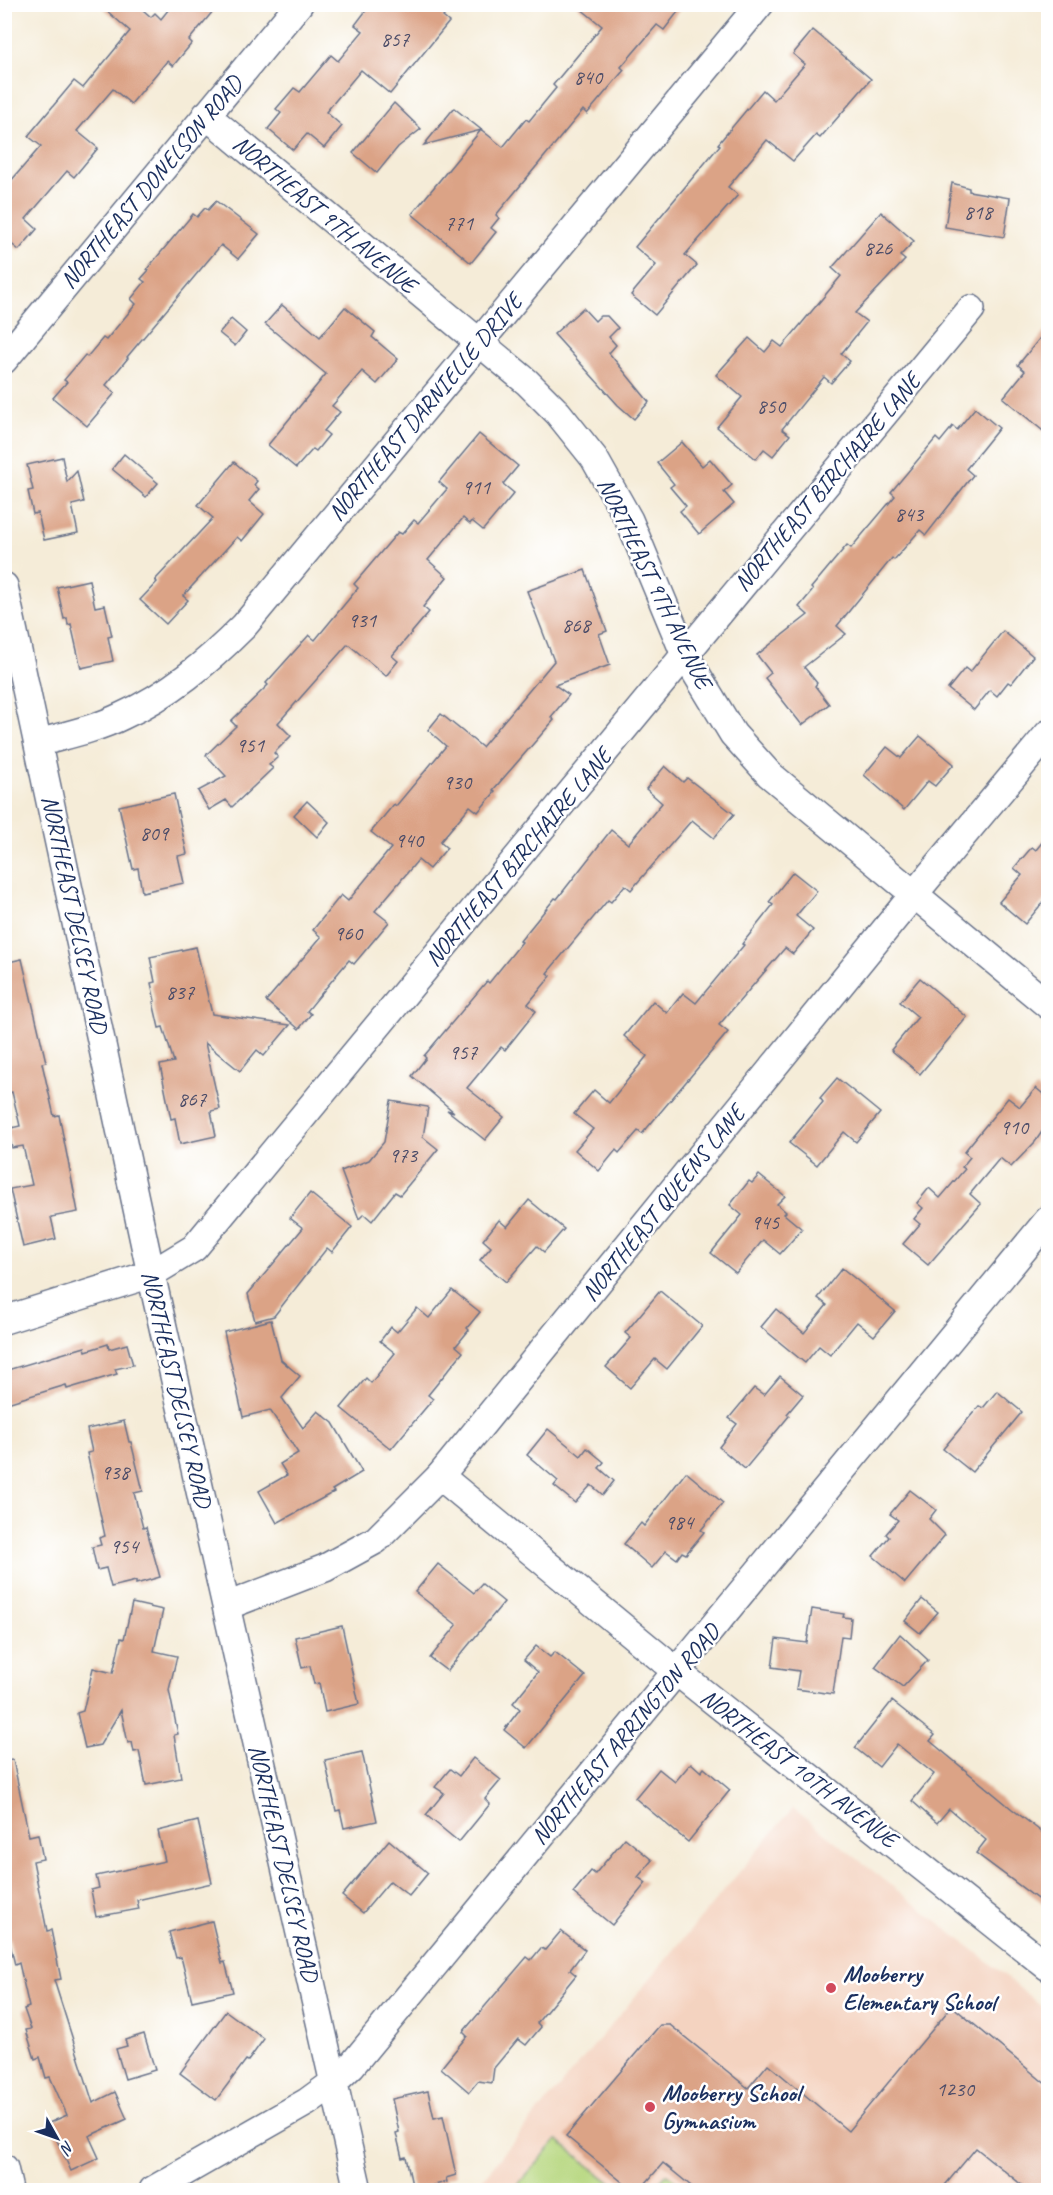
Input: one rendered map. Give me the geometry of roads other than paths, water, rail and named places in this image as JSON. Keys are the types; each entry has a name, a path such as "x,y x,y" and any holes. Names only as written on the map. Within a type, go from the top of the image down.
{"street":[{"name":"NORTHEAST DONELSON ROAD","path":"4,360 298,4"},
{"name":"NORTHEAST DARNIELLE DRIVE","path":"38,743 122,717 185,679 216,655 244,626 760,4"},
{"name":"NORTHEAST 9TH AVENUE","path":"206,115 527,381 558,413 594,458 629,520 685,655 733,734 769,774 1048,1005"},
{"name":"NORTHEAST BIRCHAIRE LANE","path":"4,1320 151,1274 194,1248 971,309"},
{"name":"NORTHEAST DELSEY ROAD","path":"4,586 151,1274 358,2190"},
{"name":"NORTHEAST QUEENS LANE","path":"227,1606 325,1568 376,1540 440,1476 915,893 1048,734"},
{"name":"NORTHEAST ARRINGTON ROAD","path":"153,2190 307,2102 333,2083 368,2046 1048,1220"},
{"name":"NORTHEAST 10TH AVENUE","path":"440,1476 676,1671 1048,1967"},
{"path":"4,2168 9,2190"}],"place":[{"name":"Mooberry Elementary School","path":"831,1988"},
{"name":"Mooberry School Gymnasium","path":"650,2107"}]}
